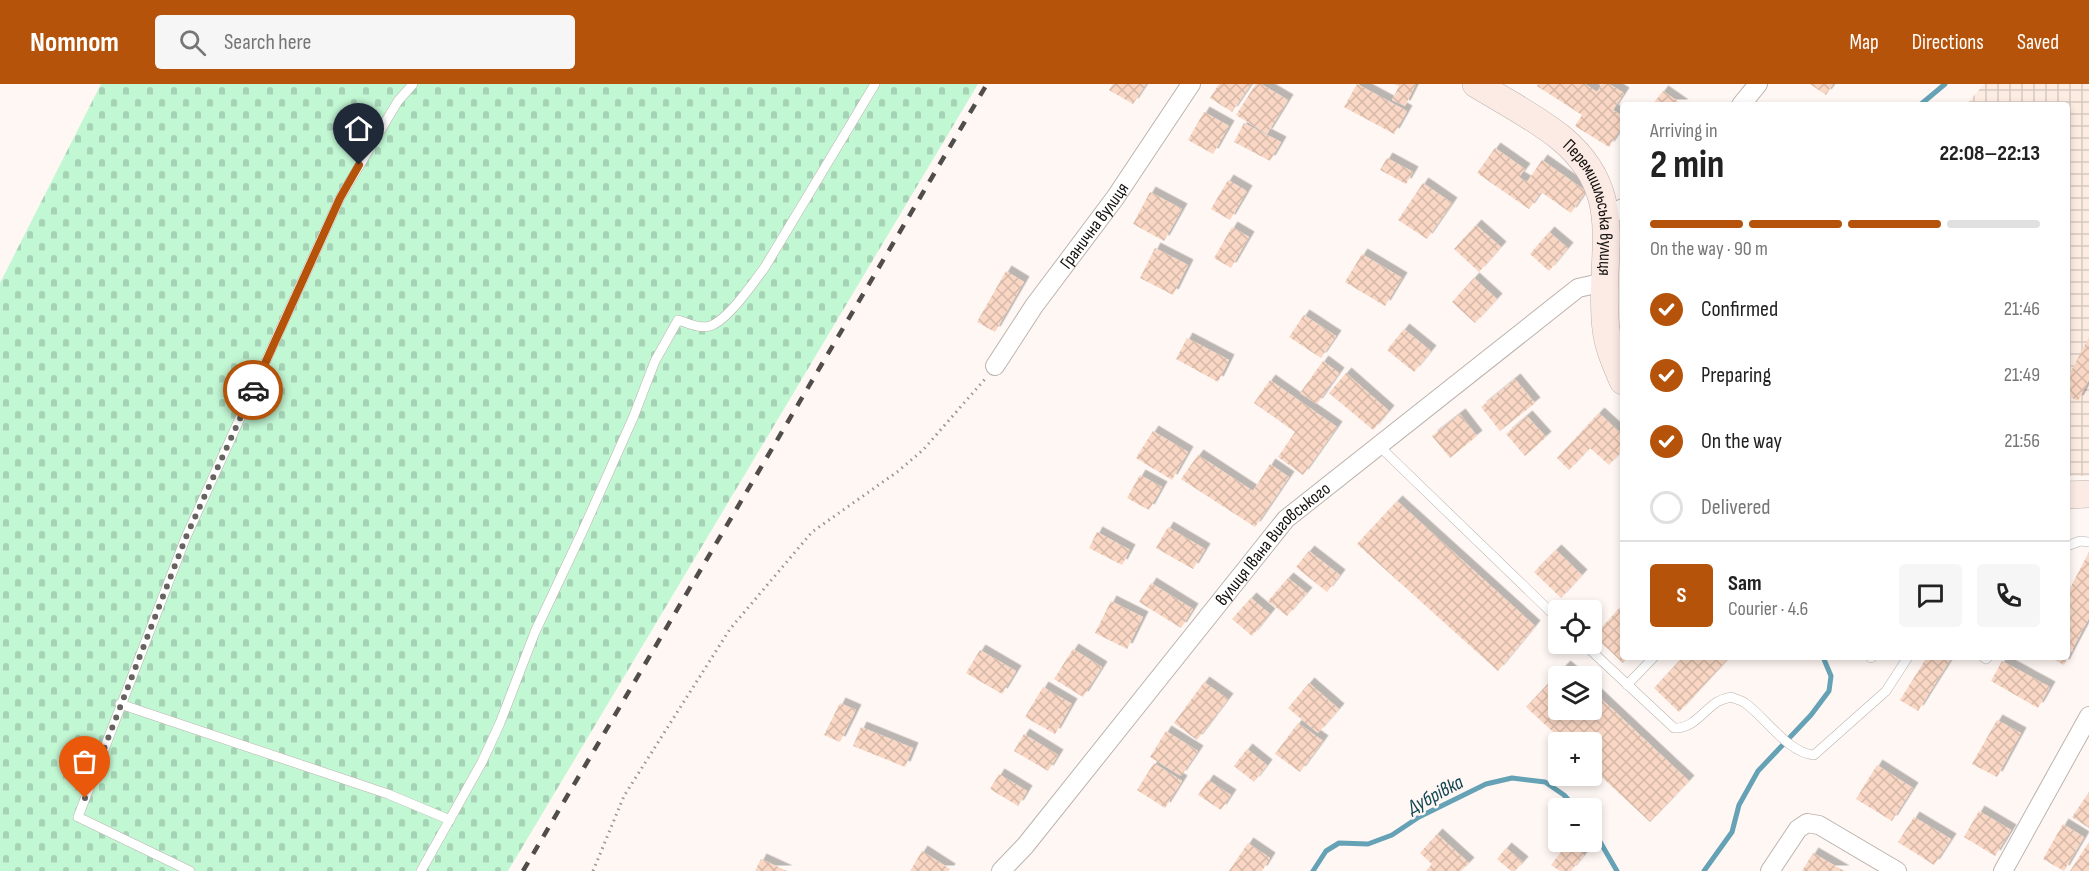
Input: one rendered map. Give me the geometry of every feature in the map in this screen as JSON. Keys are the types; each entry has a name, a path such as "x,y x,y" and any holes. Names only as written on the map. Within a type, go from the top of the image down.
{"main road":[{"name":"Перемишльська вулиця","path":"1476,84 1562,139 1581,159 1615,213 1605,282 1606,330 1620,374"},
{"path":"2070,495 2089,494"}],"street":[{"name":"Гранична вулиця","path":"996,366 1034,306 1115,198 1191,84"},
{"path":"1743,102 1758,84"},
{"name":"вулиця Івана Виговського","path":"1001,871 1025,846 1286,519 1578,288 1605,282"},
{"path":"2003,871 2089,716"},
{"path":"1770,871 1798,829 1807,823 1819,825 1897,871"}],"lane":[{"path":"190,871 78,817 186,537 340,198 398,101 412,84"},
{"path":"421,871 496,733 535,632 633,418 655,361 678,320 699,327 711,326 745,294 765,267 875,84"},
{"path":"1378,445 1548,609"},
{"path":"2070,545 2080,541 2089,542"},
{"path":"1594,654 1674,728 1683,729 1718,701 1731,697 1744,702 1771,728 1799,750 1814,755 1828,745 1886,691 1906,660"},
{"path":"1627,685 1651,660"},
{"path":"120,704 388,794 450,820"}],"path":[{"path":"593,871 624,796 730,630 812,532 897,472 922,450 996,366"}],"shaded area":[{"path":"1984,84 2089,84 2089,476 2070,476 2070,102 1969,102"}],"green space":[{"path":"101,84 978,84 508,871 0,871 0,283"}],"building":[{"path":"1113,84 1146,84 1133,104 1109,90"},
{"path":"1219,84 1251,84 1232,112 1210,98"},
{"path":"1256,84 1261,84 1288,100 1267,134 1236,115"},
{"path":"1357,84 1407,111 1394,134 1344,107"},
{"path":"1394,84 1416,84 1405,106 1392,100 1399,86"},
{"path":"1538,84 1585,84 1597,92 1602,84 1609,84 1624,93 1613,110 1620,114 1620,130 1609,147 1575,126 1582,115 1537,86"},
{"path":"1810,84 1833,84 1826,95"},
{"path":"1663,91 1679,102 1654,102"},
{"path":"1204,112 1229,126 1213,154 1188,140"},
{"path":"1244,123 1281,142 1270,161 1234,142"},
{"path":"1495,148 1525,169 1519,177 1527,182 1542,160 1586,191 1571,213 1541,192 1529,209 1477,173"},
{"path":"1387,158 1413,172 1406,184 1380,170"},
{"path":"1228,180 1247,191 1230,220 1211,209"},
{"path":"1423,183 1452,203 1427,239 1398,220"},
{"path":"1150,192 1182,209 1164,241 1133,224"},
{"path":"1476,225 1501,247 1479,272 1454,249"},
{"path":"1232,227 1249,237 1231,268 1214,258"},
{"path":"1549,232 1568,248 1549,271 1530,254"},
{"path":"1155,248 1188,265 1173,295 1140,278"},
{"path":"1362,254 1402,278 1385,306 1345,282"},
{"path":"1006,271 1024,282 995,332 977,322"},
{"path":"1474,278 1497,299 1475,323 1452,302"},
{"path":"1304,315 1336,336 1321,358 1289,337"},
{"path":"1404,329 1431,351 1414,372 1387,350"},
{"path":"2089,337 2089,380 2078,401 2070,397 2070,373"},
{"path":"1187,338 1229,360 1218,382 1176,359"},
{"path":"1323,361 1339,373 1317,404 1300,393"},
{"path":"1346,373 1389,411 1373,430 1329,393"},
{"path":"1515,379 1535,403 1500,431 1481,407"},
{"path":"1270,380 1337,427 1303,475 1278,457 1295,432 1254,403"},
{"path":"1599,413 1620,432 1620,453 1609,465 1590,448 1569,470 1557,458"},
{"path":"1460,414 1477,436 1450,458 1432,436"},
{"path":"1527,416 1546,437 1525,456 1506,434"},
{"path":"1153,431 1188,452 1172,480 1136,458"},
{"path":"1198,455 1253,491 1270,464 1289,477 1255,527 1181,479"},
{"path":"1140,475 1162,487 1149,510 1127,498"},
{"path":"1397,501 1535,626 1498,671 1357,544"},
{"path":"1168,527 1205,549 1193,569 1156,548"},
{"path":"1097,532 1130,550 1122,565 1089,548"},
{"path":"1556,550 1582,575 1561,598 1534,572"},
{"path":"1309,551 1340,575 1327,592 1296,567"},
{"path":"2089,552 2089,618 2070,654 2070,588"},
{"path":"1288,578 1307,593 1287,616 1268,601"},
{"path":"1151,583 1193,609 1181,628 1139,602"},
{"path":"1251,598 1270,614 1252,636 1232,619"},
{"path":"1111,601 1143,617 1127,649 1095,633"},
{"path":"1620,607 1620,660 1626,660 1623,663 1602,643 1602,627"},
{"path":"1073,649 1102,667 1083,697 1054,679"},
{"path":"980,650 1016,671 1002,694 966,673"},
{"path":"1680,660 1727,660 1679,712 1654,688"},
{"path":"1925,660 1950,660 1918,711 1900,700"},
{"path":"2055,660 2067,660 2064,665"},
{"path":"2002,661 2050,687 2038,708 1991,681"},
{"path":"1204,682 1228,699 1197,740 1174,723"},
{"path":"1309,683 1339,709 1318,733 1288,708"},
{"path":"1548,684 1548,720 1602,720 1602,699 1689,781 1650,822 1602,777 1602,732 1553,732 1526,707"},
{"path":"1043,687 1072,704 1055,734 1025,717"},
{"path":"840,703 856,710 840,742 824,735"},
{"path":"1997,720 2021,733 1997,777 1972,764"},
{"path":"1298,723 1323,741 1300,772 1275,754"},
{"path":"861,727 913,748 905,767 853,746"},
{"path":"1166,731 1198,751 1181,776 1150,757"},
{"path":"1024,734 1058,755 1048,771 1014,751"},
{"path":"1247,749 1267,765 1254,782 1234,766"},
{"path":"1154,763 1182,781 1165,808 1137,790"},
{"path":"1877,765 1913,788 1892,821 1856,799"},
{"path":"999,774 1027,791 1018,806 990,789"},
{"path":"1208,780 1231,795 1221,810 1198,795"},
{"path":"2089,792 2089,828 2072,817"},
{"path":"1979,811 2011,830 1995,856 1964,837"},
{"path":"1914,817 1951,839 1934,865 1898,842"},
{"path":"2063,824 2084,837 2064,871 2043,859"},
{"path":"1437,834 1469,863 1461,871 1426,871 1432,864 1420,853"},
{"path":"2089,842 2089,871 2070,871"},
{"path":"1248,843 1270,858 1262,871 1229,871"},
{"path":"1506,848 1523,862 1515,871 1511,871 1497,859"},
{"path":"922,851 950,869 949,871 910,871"},
{"path":"1561,852 1580,852 1584,855 1571,871 1560,871 1551,865"},
{"path":"1813,853 1844,871 1802,871"},
{"path":"761,859 787,871 755,871"}],"waterway":[{"name":"Дубрівка","path":"1924,102 1945,84"},
{"name":"Дубрівка","path":"1704,871 1732,832 1739,805 1758,771 1811,715 1829,691 1831,676 1824,660"},
{"name":"Дубрівка","path":"1313,871 1326,851 1339,843 1368,844 1392,835 1419,817 1486,784 1512,778 1545,782 1567,798"},
{"name":"Дубрівка","path":"1602,845 1617,871"}],"railway":[{"path":"523,871 987,84"}],"way so far":[{"path":"85,798 186,537 253,390"}],"route":[{"path":"253,390 340,198 359,165"}]}
